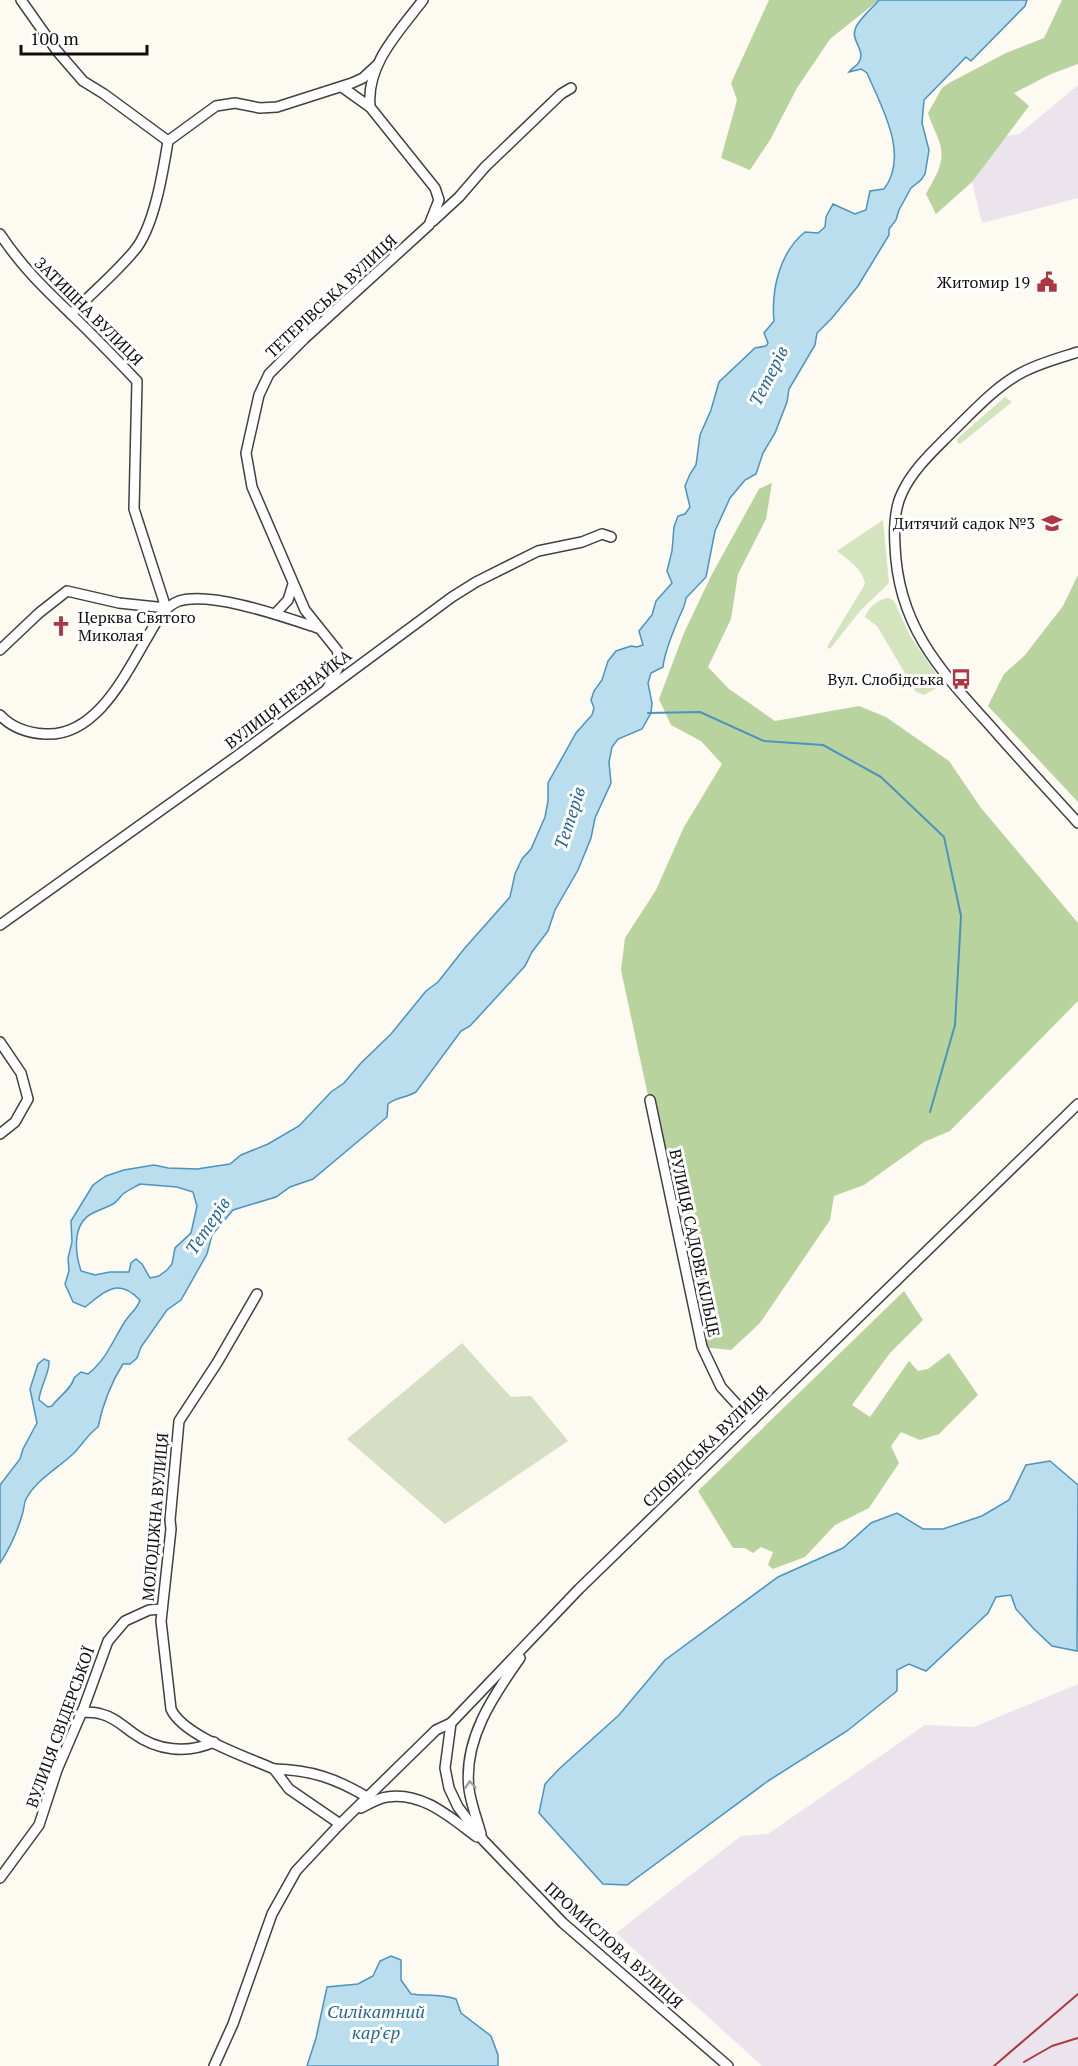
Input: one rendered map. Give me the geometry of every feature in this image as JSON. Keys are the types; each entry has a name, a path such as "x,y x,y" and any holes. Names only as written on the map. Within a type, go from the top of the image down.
{"street":[{"path":"21,0 57,51 83,81 168,141"},
{"path":"71,314 135,251 145,233 163,170 168,141 216,106 235,103 260,108 277,107 342,87 363,78 377,65 423,0"},
{"path":"370,107 370,86 377,65"},
{"path":"342,87 370,107 450,205"},
{"path":"429,225 485,167 571,87"},
{"name":"ТЕТЕРІВСЬКА ВУЛИЦЯ","path":"328,687 335,676 339,658 332,643 305,610 252,488 246,453 260,395 269,375 277,365 429,225 438,204 435,188"},
{"name":"ЗАТИШНА ВУЛИЦЯ","path":"0,234 15,258 38,284 137,381 134,508 166,608"},
{"path":"1078,352 1022,373 992,395 924,460 908,481 897,506 894,530 899,588 906,609 925,646 958,690 1078,824"},
{"name":"ВУЛИЦЯ НЕЗНАЙКА","path":"0,925 200,783 433,609 476,582 538,551 582,542 602,534 611,537"},
{"path":"275,614 288,600 293,581"},
{"path":"0,650 39,613 67,591 119,603 166,608"},
{"path":"0,715 8,723 35,734 68,731 84,722 114,693 166,608 179,601 217,600 275,614 318,628"},
{"path":"0,1042 21,1073 28,1099 15,1122 0,1134"},
{"name":"ВУЛИЦЯ САДОВЕ КІЛЬЦЕ","path":"650,1100 702,1347 721,1387 752,1421"},
{"name":"СЛОБІДСЬКА ВУЛИЦЯ","path":"352,1813 436,1730 451,1723 579,1590 1078,1104"},
{"name":"МОЛОДІЖНА ВУЛИЦЯ","path":"257,1294 179,1421 161,1621 167,1656 171,1709 182,1724 214,1742 274,1769 298,1770 333,1779 367,1797"},
{"name":"ВУЛИЦЯ СВІДЕРСЬКОЇ","path":"0,1878 39,1825 57,1770 82,1712 108,1641 124,1621 149,1610 162,1609"},
{"path":"484,1841 469,1788 469,1763 473,1742 492,1699 543,1627"},
{"path":"82,1712 101,1714 118,1722 148,1743 181,1750 200,1748 214,1742"},
{"path":"451,1723 445,1768 450,1788 458,1807 484,1841"},
{"name":"МОЛОДІЖНА ВУЛИЦЯ","path":"274,1769 290,1789 340,1824"},
{"path":"214,2066 233,2024 263,1935 281,1894 296,1871 352,1813 388,1796 413,1798 425,1801 484,1841"},
{"name":"ПРОМИСЛОВА ВУЛИЦЯ","path":"484,1841 564,1923 728,2066"}],"shaded area":[{"path":"1078,85 1078,198 982,223 972,182 1005,136 1019,134"},
{"path":"1078,1684 1078,2066 762,2066 616,1933 741,1836 768,1834 925,1725 974,1727"}],"green space":[{"path":"769,0 879,0 830,39 797,88 770,140 750,170 721,158 737,100 731,83"},
{"path":"1062,0 1078,0 1078,64 1051,74 1014,93 1029,106 972,182 936,214 926,194 937,173 942,155 928,113 942,88 1006,53 1044,38"},
{"path":"1005,397 1012,402 960,444 957,442 958,438"},
{"path":"772,483 766,519 738,574 731,619 708,667 729,689 775,721 859,706 886,717 949,761 981,808 1078,923 1078,1001 950,1131 924,1142 864,1185 834,1196 830,1220 760,1323 731,1350 702,1347 621,970 625,938 656,890 684,827 722,764 701,741 671,725 659,699 684,633 711,576 759,489"},
{"path":"883,520 889,583 860,611 830,649 827,647 865,584 858,569 837,551"},
{"path":"1078,575 1078,802 988,706 1004,674 1025,655 1063,606"},
{"path":"889,598 894,601 910,636 941,681 938,687 924,695 916,692 877,626 865,617 874,604"},
{"path":"904,1291 923,1320 890,1353 852,1405 870,1417 909,1361 918,1371 928,1369 949,1353 978,1395 939,1434 920,1440 901,1432 891,1446 899,1463 869,1508 835,1525 805,1557 773,1569 768,1565 773,1552 761,1547 753,1553 745,1548 733,1548 698,1491"},
{"path":"462,1343 511,1397 531,1396 568,1441 445,1524 347,1439"}],"water":[{"name":"Тетерів","path":"879,0 1027,0 1025,6 971,61 966,57 924,100 922,123 929,150 925,174 911,188 896,220 889,229 889,235 858,286 817,333 815,345 789,389 787,402 775,433 763,453 756,474 745,480 730,498 715,531 706,577 686,598 669,643 663,667 651,673 648,683 652,703 651,713 642,729 618,739 612,747 609,762 611,783 595,818 591,838 578,870 555,910 548,931 532,952 525,966 470,1026 461,1031 416,1092 388,1104 387,1117 313,1179 290,1187 276,1197 233,1210 212,1235 207,1254 181,1300 167,1310 141,1347 137,1358 130,1364 123,1364 108,1394 98,1427 73,1454 30,1492 13,1539 0,1563 0,1485 20,1459 37,1423 30,1389 38,1364 44,1359 49,1361 39,1400 48,1407 52,1406 71,1386 74,1378 81,1372 88,1374 100,1363 140,1300 125,1289 118,1288 106,1292 85,1307 73,1302 65,1284 69,1271 68,1258 72,1242 71,1221 93,1185 106,1176 124,1170 154,1165 197,1169 230,1164 241,1155 268,1144 299,1126 391,1034 510,897 515,874 522,859 531,849 545,817 548,783 576,733 592,715 594,708 591,700 602,680 608,661 616,651 643,645 639,631 652,615 656,601 672,583 667,571 674,527 678,516 685,514 690,507 685,486 696,465 700,435 711,410 719,382 755,348 766,346 768,343 764,333 774,321 774,296 779,272 796,240 805,232 818,233 825,227 826,217 833,204 855,214 866,210 870,191 884,189 891,176 894,146 885,115 867,73 861,69 849,72 861,58 854,34 856,26","holes":["140,1184 177,1187 193,1192 197,1206 191,1233 175,1248 172,1264 167,1270 159,1276 150,1278 142,1264 136,1259 131,1263 129,1272 95,1275 81,1271 77,1256 77,1240 78,1232 85,1219 114,1203 123,1194"]},
{"path":"1050,1461 1078,1485 1077,1651 1052,1646 1016,1609 1011,1595 996,1597 988,1613 926,1671 909,1664 897,1670 897,1691 847,1731 768,1781 627,1885 603,1884 539,1813 545,1784 619,1715 665,1660 778,1577 843,1548 871,1523 897,1513 923,1529 943,1529 982,1516 1009,1500 1026,1465"},
{"name":"Силікатний кар'єр","path":"391,1956 401,1960 401,1980 411,1994 456,1999 461,2013 491,2036 498,2055 498,2066 307,2066 316,2038 327,1987 358,1984 373,1976 380,1961"}],"waterway":[{"path":"648,713 700,712 764,741 823,745 881,777 944,837 961,916 955,1025 930,1112"}],"railway":[{"path":"994,2066 1078,1994"},
{"path":"1024,2062 1052,2046 1078,2038"}],"place":[{"name":"Житомир 19","path":"1047,282"},
{"name":"Дитячий садок №3","path":"1052,523"},
{"name":"Церква Святого Миколая","path":"61,626"},
{"name":"Вул. Слобідська","path":"961,679"}]}
